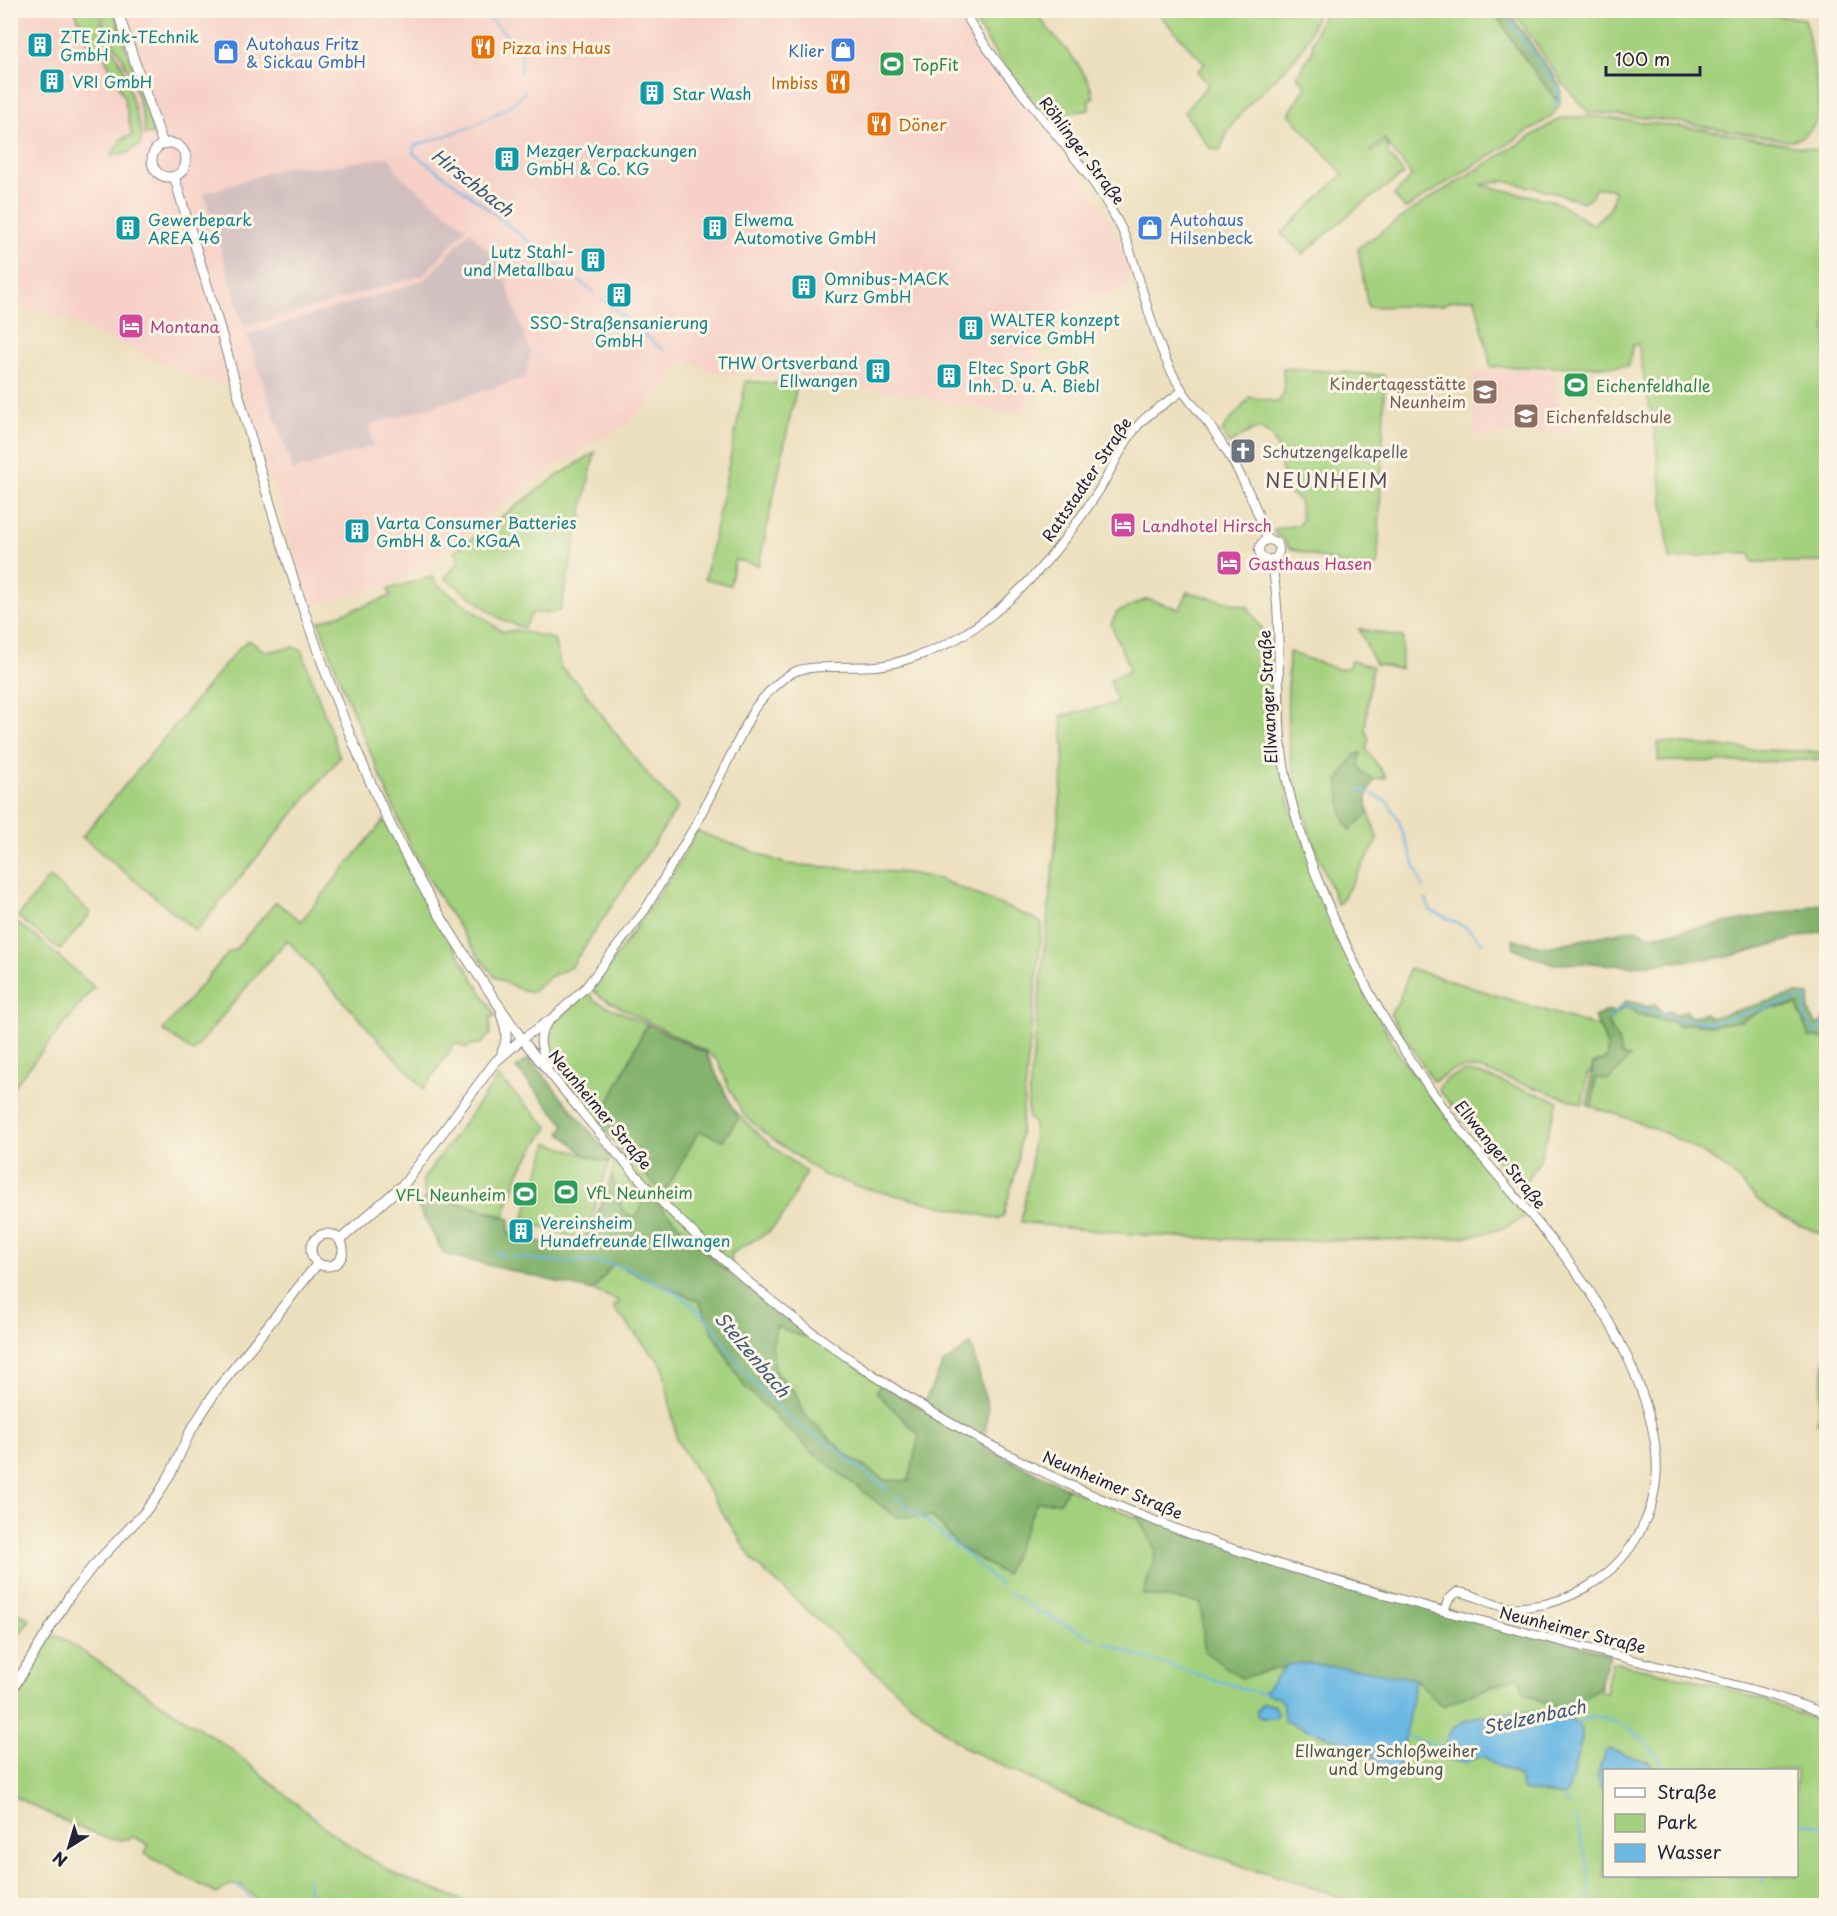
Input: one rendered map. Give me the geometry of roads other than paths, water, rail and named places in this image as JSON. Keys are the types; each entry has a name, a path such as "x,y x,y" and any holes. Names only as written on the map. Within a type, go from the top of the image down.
{"main road":[{"path":"117,10 163,144"},
{"path":"163,144 174,144 185,156 185,166 174,176 168,177 158,173 152,163 153,154 163,144"},
{"path":"174,176 283,550 344,723 402,849 446,926 522,1039 501,1056 405,1183 340,1240"},
{"path":"499,1006 507,1032 501,1056"},
{"path":"325,1234 333,1235 340,1240 344,1250 340,1260 331,1266 318,1263 311,1252 314,1240 325,1234"},
{"path":"10,1694 26,1664 69,1597 93,1566 144,1513 158,1495 190,1432 215,1392 318,1263"}],"street":[{"name":"Röhlinger Straße","path":"963,10 998,64 1087,174 1118,222 1164,356"},
{"name":"Ellwanger Straße","path":"1164,356 1182,391 1210,426 1247,486 1267,540"},
{"name":"Rattstadter Straße","path":"555,1016 600,971 645,910 696,824 754,709 774,687 795,671 879,666 914,657 957,639 1005,606 1054,554 1097,494 1142,421 1182,391"},
{"name":"Ellwanger Straße","path":"1267,540 1275,542 1279,548 1277,555 1271,559 1264,558 1260,552 1261,544 1267,540"},
{"name":"Ellwanger Straße","path":"1271,559 1277,595 1281,743 1286,773 1298,824 1330,910 1382,1016 1430,1089 1464,1134 1560,1249 1604,1312 1621,1343 1639,1386 1654,1434 1656,1490 1649,1513 1628,1551 1609,1570 1578,1593 1536,1606 1504,1606 1470,1594 1457,1593 1448,1600 1444,1611"},
{"path":"522,1039 555,1016"},
{"path":"552,1076 540,1044 543,1029 555,1016"},
{"name":"Neunheimer Straße","path":"522,1039 595,1129 650,1190 754,1285 825,1340 915,1401 1016,1458 1129,1510 1253,1556 1444,1611 1757,1690 1827,1714"}],"water":[{"path":"1299,1663 1365,1670 1415,1679 1397,1770 1377,1765 1370,1751 1284,1721 1283,1703 1277,1697 1263,1693 1287,1665"},
{"path":"1263,1703 1275,1706 1278,1714 1275,1718 1261,1718 1257,1715 1257,1710"},
{"path":"1523,1711 1563,1717 1577,1723 1581,1728 1582,1739 1572,1779 1564,1796 1523,1790 1519,1776 1483,1756 1465,1762 1446,1759 1446,1740 1459,1724 1479,1716"},
{"path":"1609,1749 1651,1763 1650,1769 1603,1769 1603,1791 1598,1773 1605,1752"}],"waterway":[{"name":"Hirschbach","path":"481,10 514,43"},
{"path":"1504,10 1558,87 1560,99 1553,107"},
{"name":"Hirschbach","path":"520,51 522,56 520,73"},
{"name":"Hirschbach","path":"524,90 524,94 499,113 472,126 414,146 413,153 593,292"},
{"name":"Hirschbach","path":"602,299 663,350"},
{"path":"1359,789 1367,792"},
{"path":"1372,794 1388,802 1398,820 1423,888"},
{"path":"1426,899 1430,910 1467,928 1483,943"},
{"path":"1617,1010 1622,1005 1640,1008 1673,1019 1713,1022 1806,997 1805,1019 1816,1034 1826,1020"},
{"path":"1609,1019 1615,1013"},
{"name":"Stelzenbach","path":"495,1253 505,1255"},
{"name":"Stelzenbach","path":"512,1257 555,1262 605,1263 630,1269 674,1292 689,1302 710,1322 753,1382 790,1418 840,1451 888,1490"},
{"name":"Stelzenbach","path":"895,1496 1000,1585"},
{"name":"Stelzenbach","path":"1007,1591 1035,1610 1095,1639"},
{"name":"Stelzenbach","path":"1104,1642 1133,1654 1251,1691"},
{"name":"Stelzenbach","path":"1255,1692 1265,1693"},
{"name":"Stelzenbach","path":"1576,1724 1592,1716 1604,1718 1625,1727 1644,1741 1664,1769"},
{"name":"Stelzenbach","path":"1403,1736 1446,1748"},
{"path":"1564,1796 1570,1806"},
{"path":"1575,1817 1588,1865 1589,1906"},
{"name":"Stelzenbach","path":"1798,1821 1826,1828"},
{"path":"307,1875 311,1906"},
{"path":"1763,1883 1764,1877"},
{"path":"237,1885 258,1906"}],"place":[{"name":"ZTE Zink-TEchnik GmbH","path":"40,45"},
{"name":"Pizza ins Haus","path":"483,47"},
{"name":"Klier","path":"843,50"},
{"name":"Autohaus Fritz & Sickau GmbH","path":"226,52"},
{"name":"TopFit","path":"892,64"},
{"name":"VRI GmbH","path":"52,81"},
{"name":"Imbiss","path":"838,82"},
{"name":"Star Wash","path":"652,93"},
{"name":"Döner","path":"879,124"},
{"name":"Mezger Verpackungen GmbH & Co. KG","path":"507,159"},
{"name":"Gewerbepark AREA 46","path":"128,228"},
{"name":"Elwema Automotive GmbH","path":"715,228"},
{"name":"Autohaus Hilsenbeck","path":"1150,228"},
{"name":"Lutz Stahl- und Metallbau","path":"593,260"},
{"name":"Omnibus-MACK Kurz GmbH","path":"804,287"},
{"name":"SSO-Straßensanierung GmbH","path":"619,295"},
{"name":"Montana","path":"131,326"},
{"name":"WALTER konzept service GmbH","path":"971,328"},
{"name":"THW Ortsverband Ellwangen","path":"878,371"},
{"name":"Eltec Sport GbR Inh. D. u. A. Biebl","path":"949,376"},
{"name":"Eichenfeldhalle","path":"1576,385"},
{"name":"Kindertagesstätte Neunheim","path":"1485,392"},
{"name":"Eichenfeldschule","path":"1526,416"},
{"name":"Schutzengelkapelle","path":"1243,451"},
{"name":"Landhotel Hirsch","path":"1123,525"},
{"name":"Varta Consumer Batteries GmbH & Co. KGaA","path":"357,531"},
{"name":"Gasthaus Hasen","path":"1229,563"},
{"name":"VfL Neunheim","path":"566,1192"},
{"name":"VFL Neunheim","path":"525,1194"},
{"name":"Vereinsheim Hundefreunde Ellwangen","path":"521,1231"}],"district":[{"name":"NEUNHEIM","path":"1327,480"}],"park label":[{"name":"Ellwanger Schloßweiher und Umgebung","path":"1386,1759"}]}
